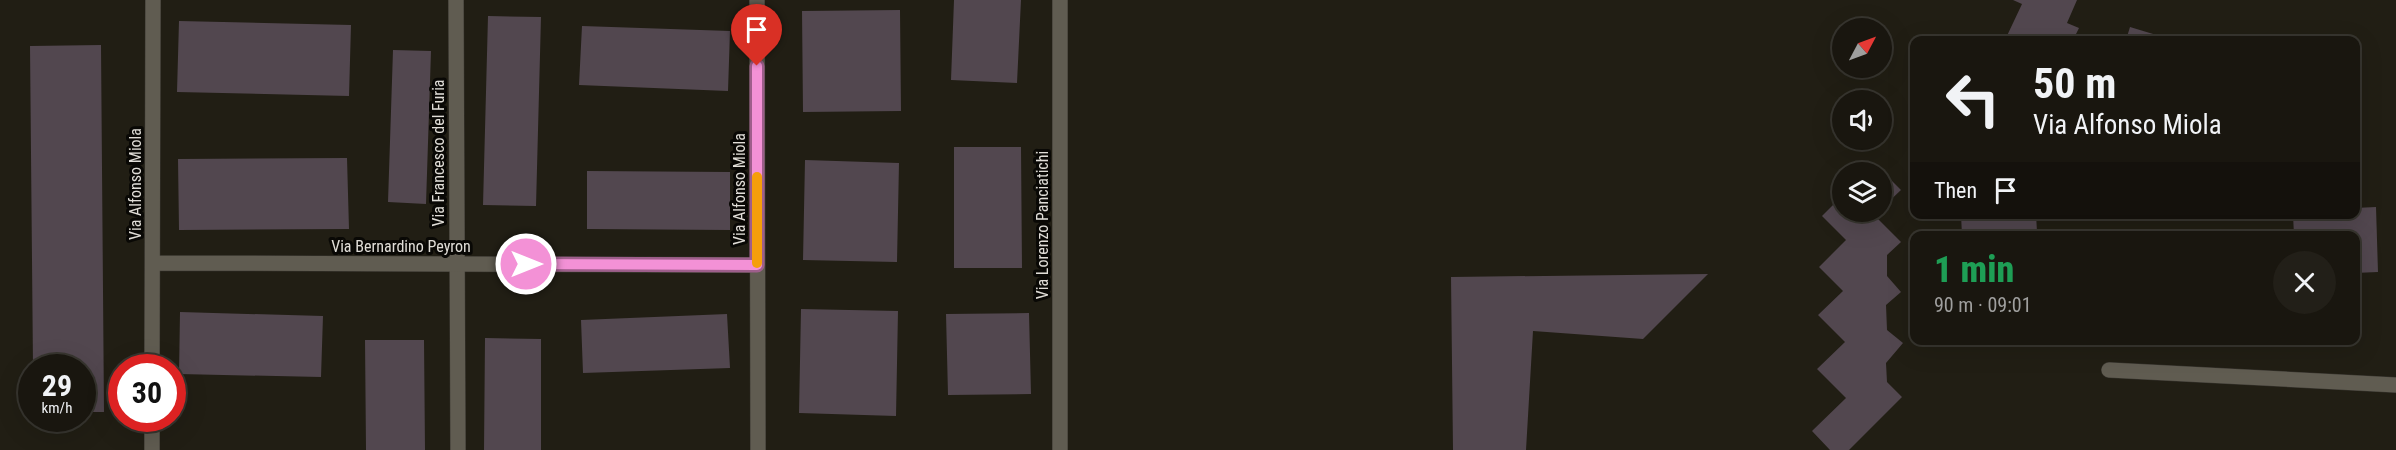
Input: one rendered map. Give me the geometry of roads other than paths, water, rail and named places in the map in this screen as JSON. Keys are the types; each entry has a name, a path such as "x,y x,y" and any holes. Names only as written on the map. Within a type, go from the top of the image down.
{"street":[{"name":"Via Alfonso Miola","path":"152,354 153,0"},
{"name":"Via Francesco del Furia","path":"456,0 458,450"},
{"name":"Via Alfonso Miola","path":"757,0 758,450"},
{"name":"Via Lorenzo Panciatichi","path":"1060,0 1060,450"},
{"name":"Via Bernardino Peyron","path":"153,263 757,265"},
{"path":"2109,370 2396,385"},
{"path":"152,432 152,450"}]}
